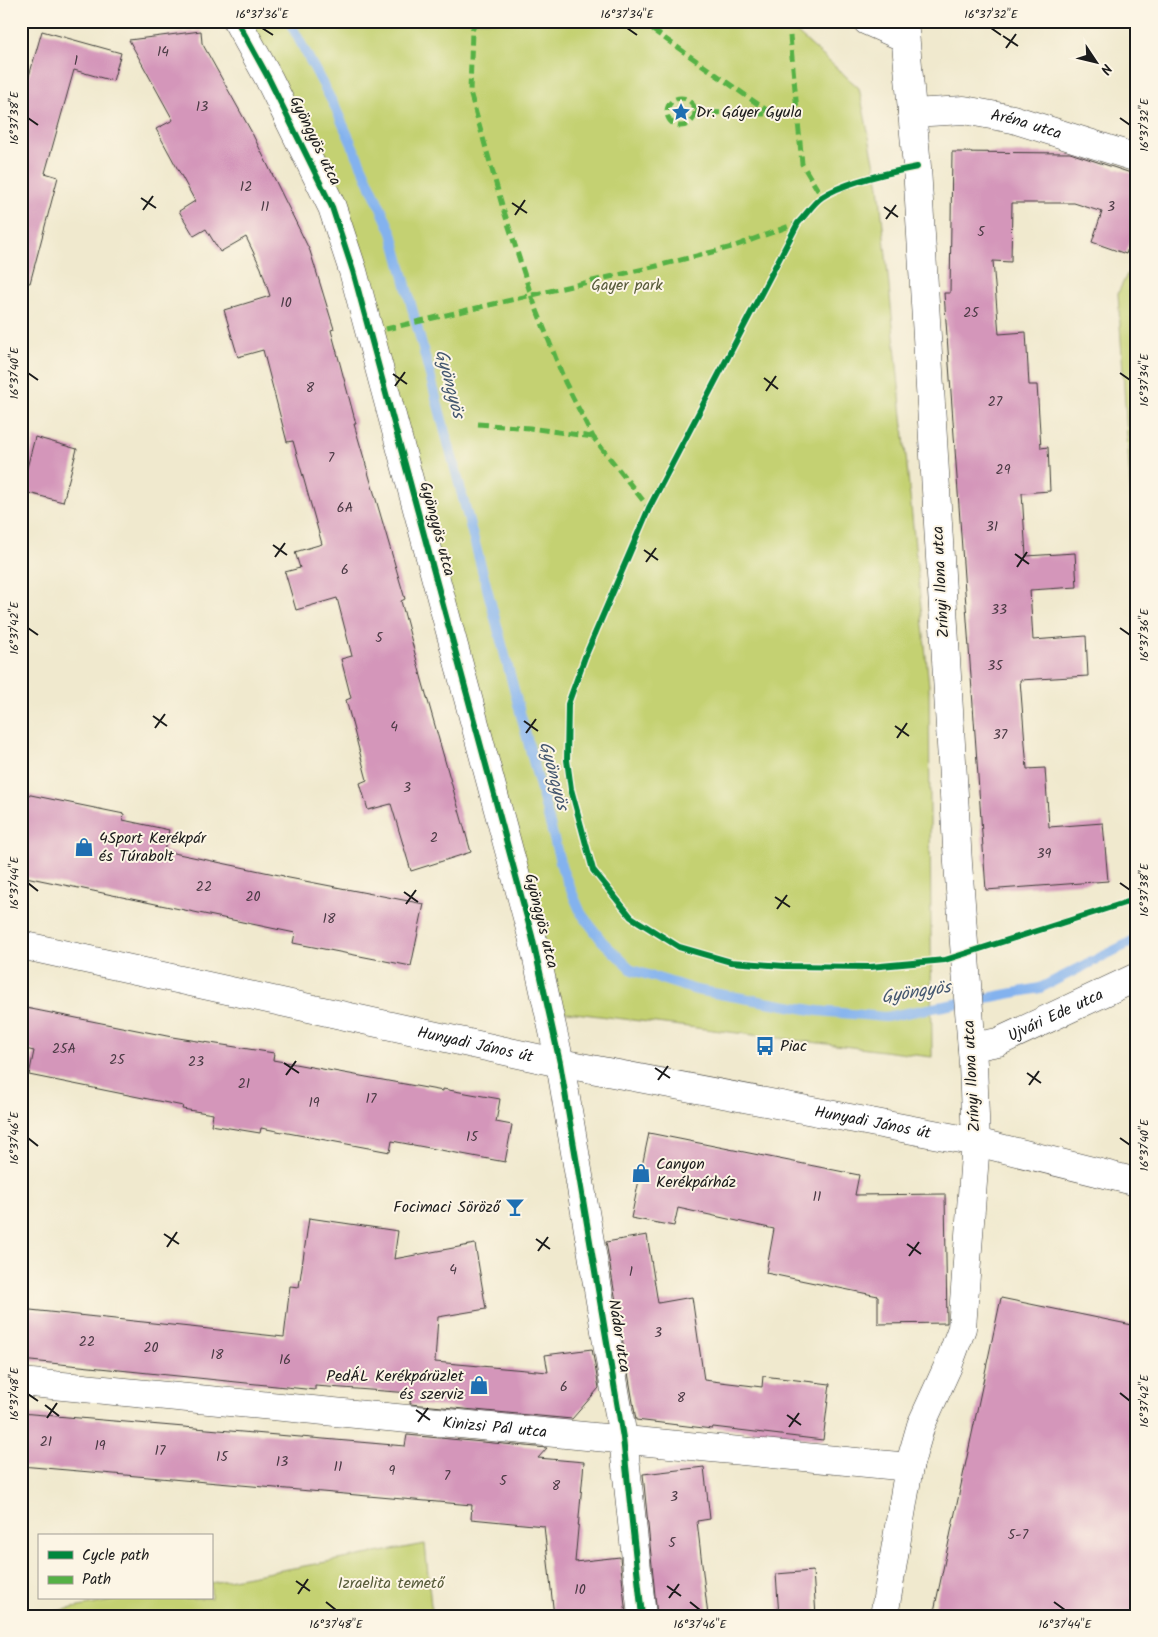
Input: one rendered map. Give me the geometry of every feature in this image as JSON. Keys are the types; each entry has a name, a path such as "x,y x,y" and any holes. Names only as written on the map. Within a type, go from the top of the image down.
{"street":[{"name":"Gyöngyös utca","path":"237,21 273,87 332,208 353,271 532,936 560,1063"},
{"path":"867,21 905,30"},
{"name":"Zrínyi Ilona utca","path":"884,1616 910,1466 921,1425 948,1366 962,1328 976,1142 912,113 905,30"},
{"name":"Aréna utca","path":"912,113 964,110 1013,119 1137,158"},
{"name":"Hunyadi János út","path":"21,945 560,1063 976,1142 1137,1182"},
{"name":"Ujvári Ede utca","path":"971,1040 998,1042 1137,977"},
{"name":"Nádor utca","path":"560,1063 622,1438 642,1616"},
{"name":"Kinizsi Pál utca","path":"21,1382 910,1466"}],"green space":[{"name":"Gayer park","path":"232,21 784,21 859,88 879,186 929,686 932,1057 559,1011 341,230"},
{"path":"1137,254 1137,593 1118,293"},
{"name":"Izraelita temető","path":"425,1544 432,1616 30,1616 116,1600 212,1600 212,1583"}],"building":[{"path":"42,31 121,53 113,81 74,70 45,173 58,177 30,283 21,282 21,104"},
{"path":"201,31 202,43 251,131 310,251 334,329 331,330 356,424 354,424 405,599 401,601 471,852 411,871 391,804 368,810 360,783 367,780 346,700 351,698 341,659 352,656 337,598 296,610 285,572 300,568 295,552 322,544 293,441 287,442 263,350 238,357 224,310 270,296 261,268 246,237 220,252 206,229 194,236 179,211 195,201 156,129 173,120 129,40"},
{"path":"952,152 1070,153 1137,175 1137,222 1126,254 1092,242 1102,212 1074,203 1012,203 1011,262 993,261 999,334 1026,332 1029,385 1037,385 1041,448 1048,447 1050,491 1022,493 1026,556 1075,553 1077,587 1030,590 1033,640 1086,636 1088,676 1020,680 1027,769 1045,768 1049,827 1103,823 1108,881 986,890 944,293 950,293"},
{"path":"35,437 77,449 63,502 21,491"},
{"path":"21,793 124,814 123,820 169,830 164,851 284,877 424,904 411,966 293,943 295,933 21,876"},
{"path":"21,1007 172,1037 274,1053 273,1060 443,1091 443,1089 500,1099 496,1122 512,1125 505,1162 392,1141 390,1152 261,1128 260,1133 211,1125 213,1114 182,1109 183,1106 29,1075 34,1051 21,1048"},
{"path":"649,1133 859,1175 855,1195 945,1194 947,1323 878,1324 878,1296 766,1273 774,1229 678,1208 674,1226 631,1218"},
{"path":"309,1218 398,1231 394,1259 475,1244 486,1309 438,1317 435,1362 548,1372 545,1355 592,1349 599,1388 572,1419 410,1404 411,1393 315,1386 315,1390 21,1360 21,1309 284,1337 290,1286 299,1287"},
{"path":"647,1235 658,1303 692,1297 704,1380 762,1387 763,1376 830,1384 823,1440 636,1420 606,1242"},
{"path":"1001,1298 1137,1326 1137,1616 933,1616"},
{"path":"21,1413 405,1446 407,1435 547,1448 538,1458 584,1462 575,1562 620,1557 626,1616 554,1616 544,1526 471,1519 472,1505 21,1466"},
{"path":"704,1467 710,1519 697,1521 708,1616 657,1616 643,1474"},
{"path":"813,1571 816,1616 779,1616 776,1574"}],"waterway":[{"name":"Gyöngyös","path":"289,21 335,107 392,233 562,869 581,913 602,941 632,970 696,990 818,1011 885,1017 1040,988 1137,939"}],"marked path":[{"path":"477,21 472,30 470,92 502,205 531,295 565,382 593,437 649,508"},
{"path":"640,21 772,114"},
{"path":"790,36 802,164 822,197"},
{"path":"681,98 691,102 695,112 691,122 681,126 671,122 667,112 671,102 681,98"},
{"path":"695,112 798,115"},
{"path":"386,329 732,247 798,223"},
{"path":"478,424 530,428 593,437"}],"cycle path":[{"path":"237,21 269,79 332,207 353,271 532,936 560,1063 623,1438 642,1616"},
{"path":"917,167 868,178 831,192 822,197 798,223 649,508 585,657 568,704 567,760 571,789 593,870 631,917 679,947 731,962 784,966 870,967 945,960 1137,899"}],"place":[{"name":"Dr. Gáyer Gyula","path":"681,112"},
{"name":"4Sport Kerékpár és Túrabolt","path":"84,847"},
{"name":"Piac","path":"765,1046"},
{"name":"Canyon Kerékpárház","path":"641,1173"},
{"name":"Focimaci Söröző","path":"515,1207"},
{"name":"PedÁL Kerékpárüzlet és szerviz","path":"479,1385"}]}
